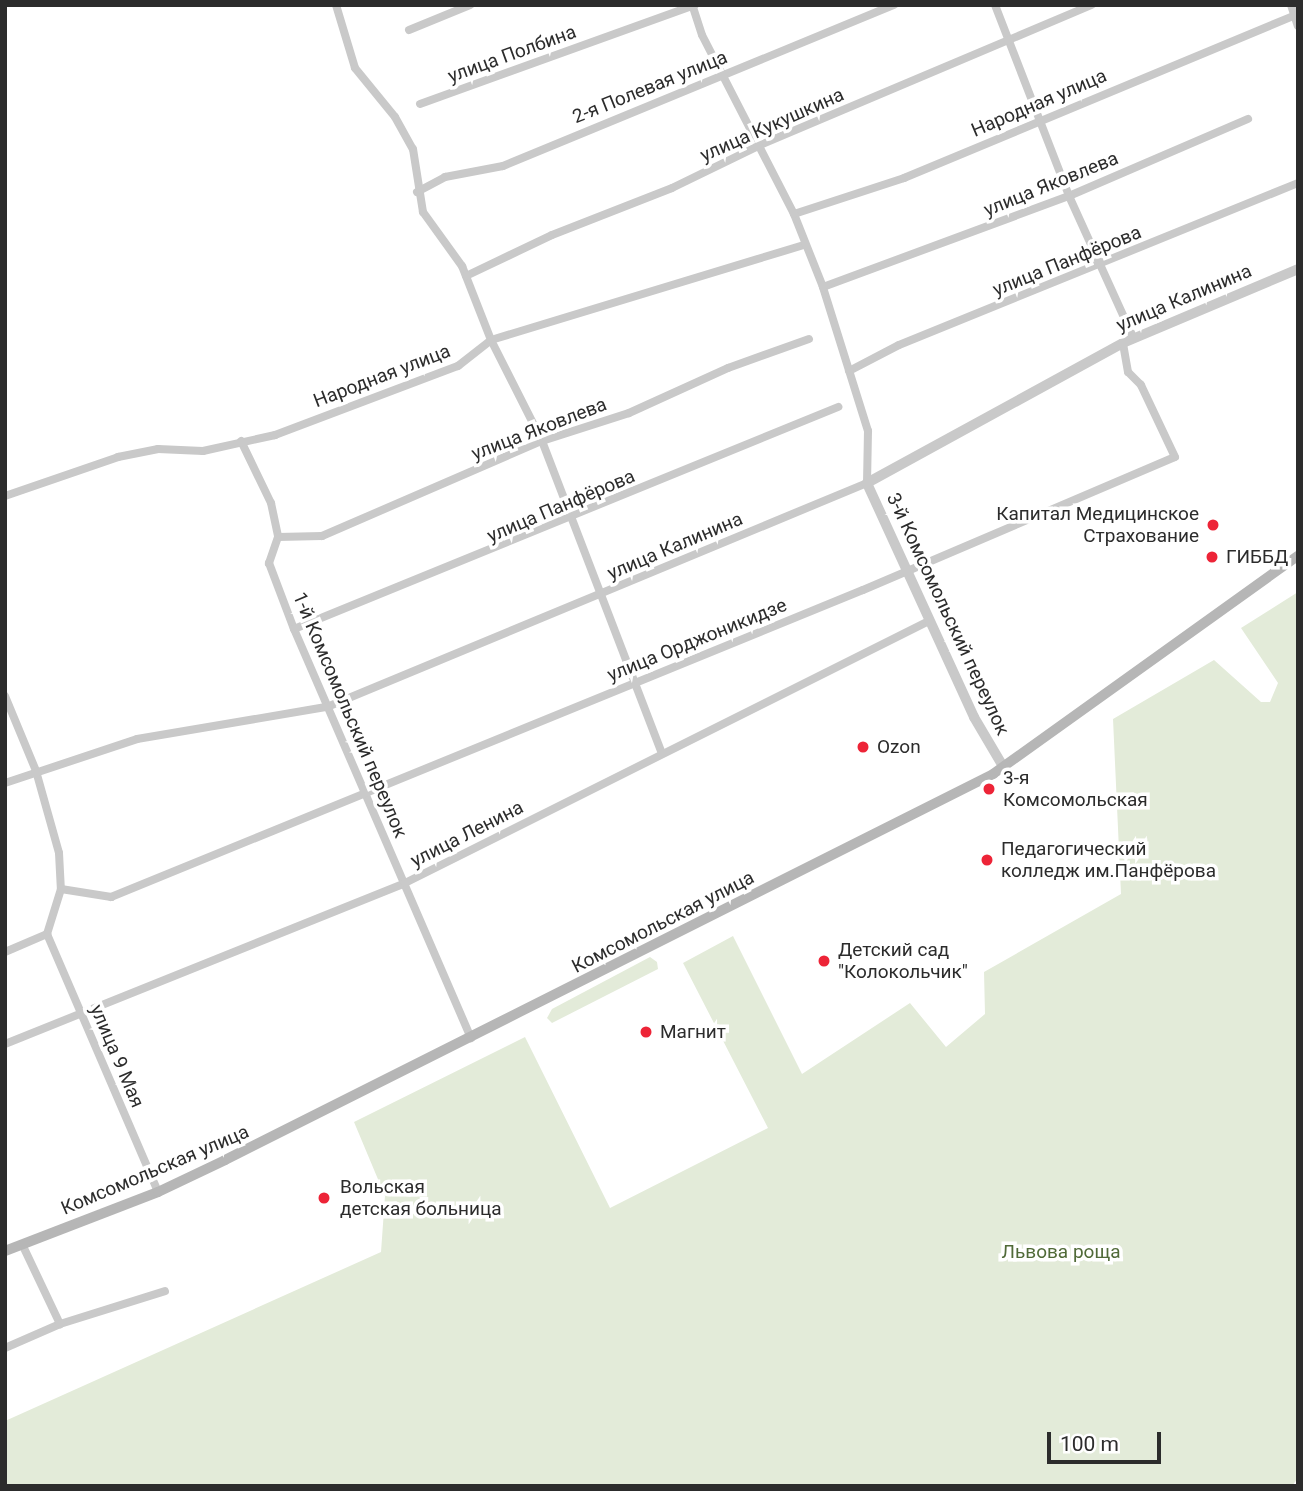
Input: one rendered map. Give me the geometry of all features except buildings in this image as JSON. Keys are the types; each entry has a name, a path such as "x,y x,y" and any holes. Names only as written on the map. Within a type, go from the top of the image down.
{"main road":[{"name":"Комсомольская улица","path":"5,1251 158,1192 471,1038 1004,768 1298,556"}],"street":[{"path":"335,5 355,68 395,117 413,149 417,192 436,236 467,276 491,340 542,441 570,519 604,595 662,754"},
{"path":"409,30 470,5"},
{"name":"2-я Полевая улица","path":"417,192 445,177 503,166 894,5"},
{"path":"995,5 1042,120 1069,196 1134,338"},
{"name":"улица Кукушкина","path":"467,276 552,235 672,188 760,145 1010,43 1091,5"},
{"path":"1291,5 1298,26"},
{"name":"3-й Комсомольский переулок","path":"693,6 702,35 794,214 803,245 823,288 868,431 867,483 974,718 1004,768"},
{"name":"улица Полбина","path":"420,104 693,6"},
{"name":"Народная улица","path":"794,214 904,178 1122,85 1152,78 1294,16"},
{"name":"улица Яковлева","path":"823,288 1069,196 1248,119"},
{"name":"улица Панфёрова","path":"849,371 899,345 1298,183"},
{"name":"Народная улица","path":"5,496 118,457 158,449 203,451 275,435 458,366 491,340 803,245"},
{"name":"улица Калинина","path":"5,783 137,739 327,707 604,595 867,483 1124,342 1298,269"},
{"name":"улица Яковлева","path":"278,537 322,536 542,441 629,413 728,368 809,339"},
{"name":"улица Орджоникидзе","path":"61,889 111,897 1175,457 1142,385 1128,372 1124,342"},
{"name":"улица Панфёрова","path":"294,629 570,519 838,407"},
{"name":"1-й Комсомольский переулок","path":"241,441 271,503 278,537 269,563 294,629 327,707 368,792 471,1038"},
{"name":"улица Ленина","path":"5,1044 405,883 929,621"},
{"path":"5,696 36,771 59,853 61,889 47,934 5,952"},
{"name":"улица 9 Мая","path":"47,934 158,1192"},
{"path":"22,1244 60,1324"},
{"path":"5,1348 60,1324 164,1291"}],"green space":[{"name":"Львова роща","path":"1298,592 1298,1478 1292,1486 5,1486 5,1421 381,1252 385,1196 354,1122 525,1037 610,1208 768,1128 683,963 733,936 802,1074 910,1003 946,1047 985,1014 984,972 1121,894 1113,719 1214,660 1261,702 1270,702 1278,683 1241,628"},
{"path":"650,957 657,962 658,969 552,1023 547,1018 552,1009"}],"place":[{"name":"Капитал Медицинское Страхование","path":"1213,525"},
{"name":"ГИББД","path":"1212,557"},
{"name":"Ozon","path":"863,747"},
{"name":"3-я Комсомольская","path":"989,789"},
{"name":"Педагогический колледж им.Панфёрова","path":"987,860"},
{"name":"Детский сад \"Колокольчик\"","path":"824,961"},
{"name":"Магнит","path":"646,1032"},
{"name":"Вольская детская больница","path":"324,1198"}]}
